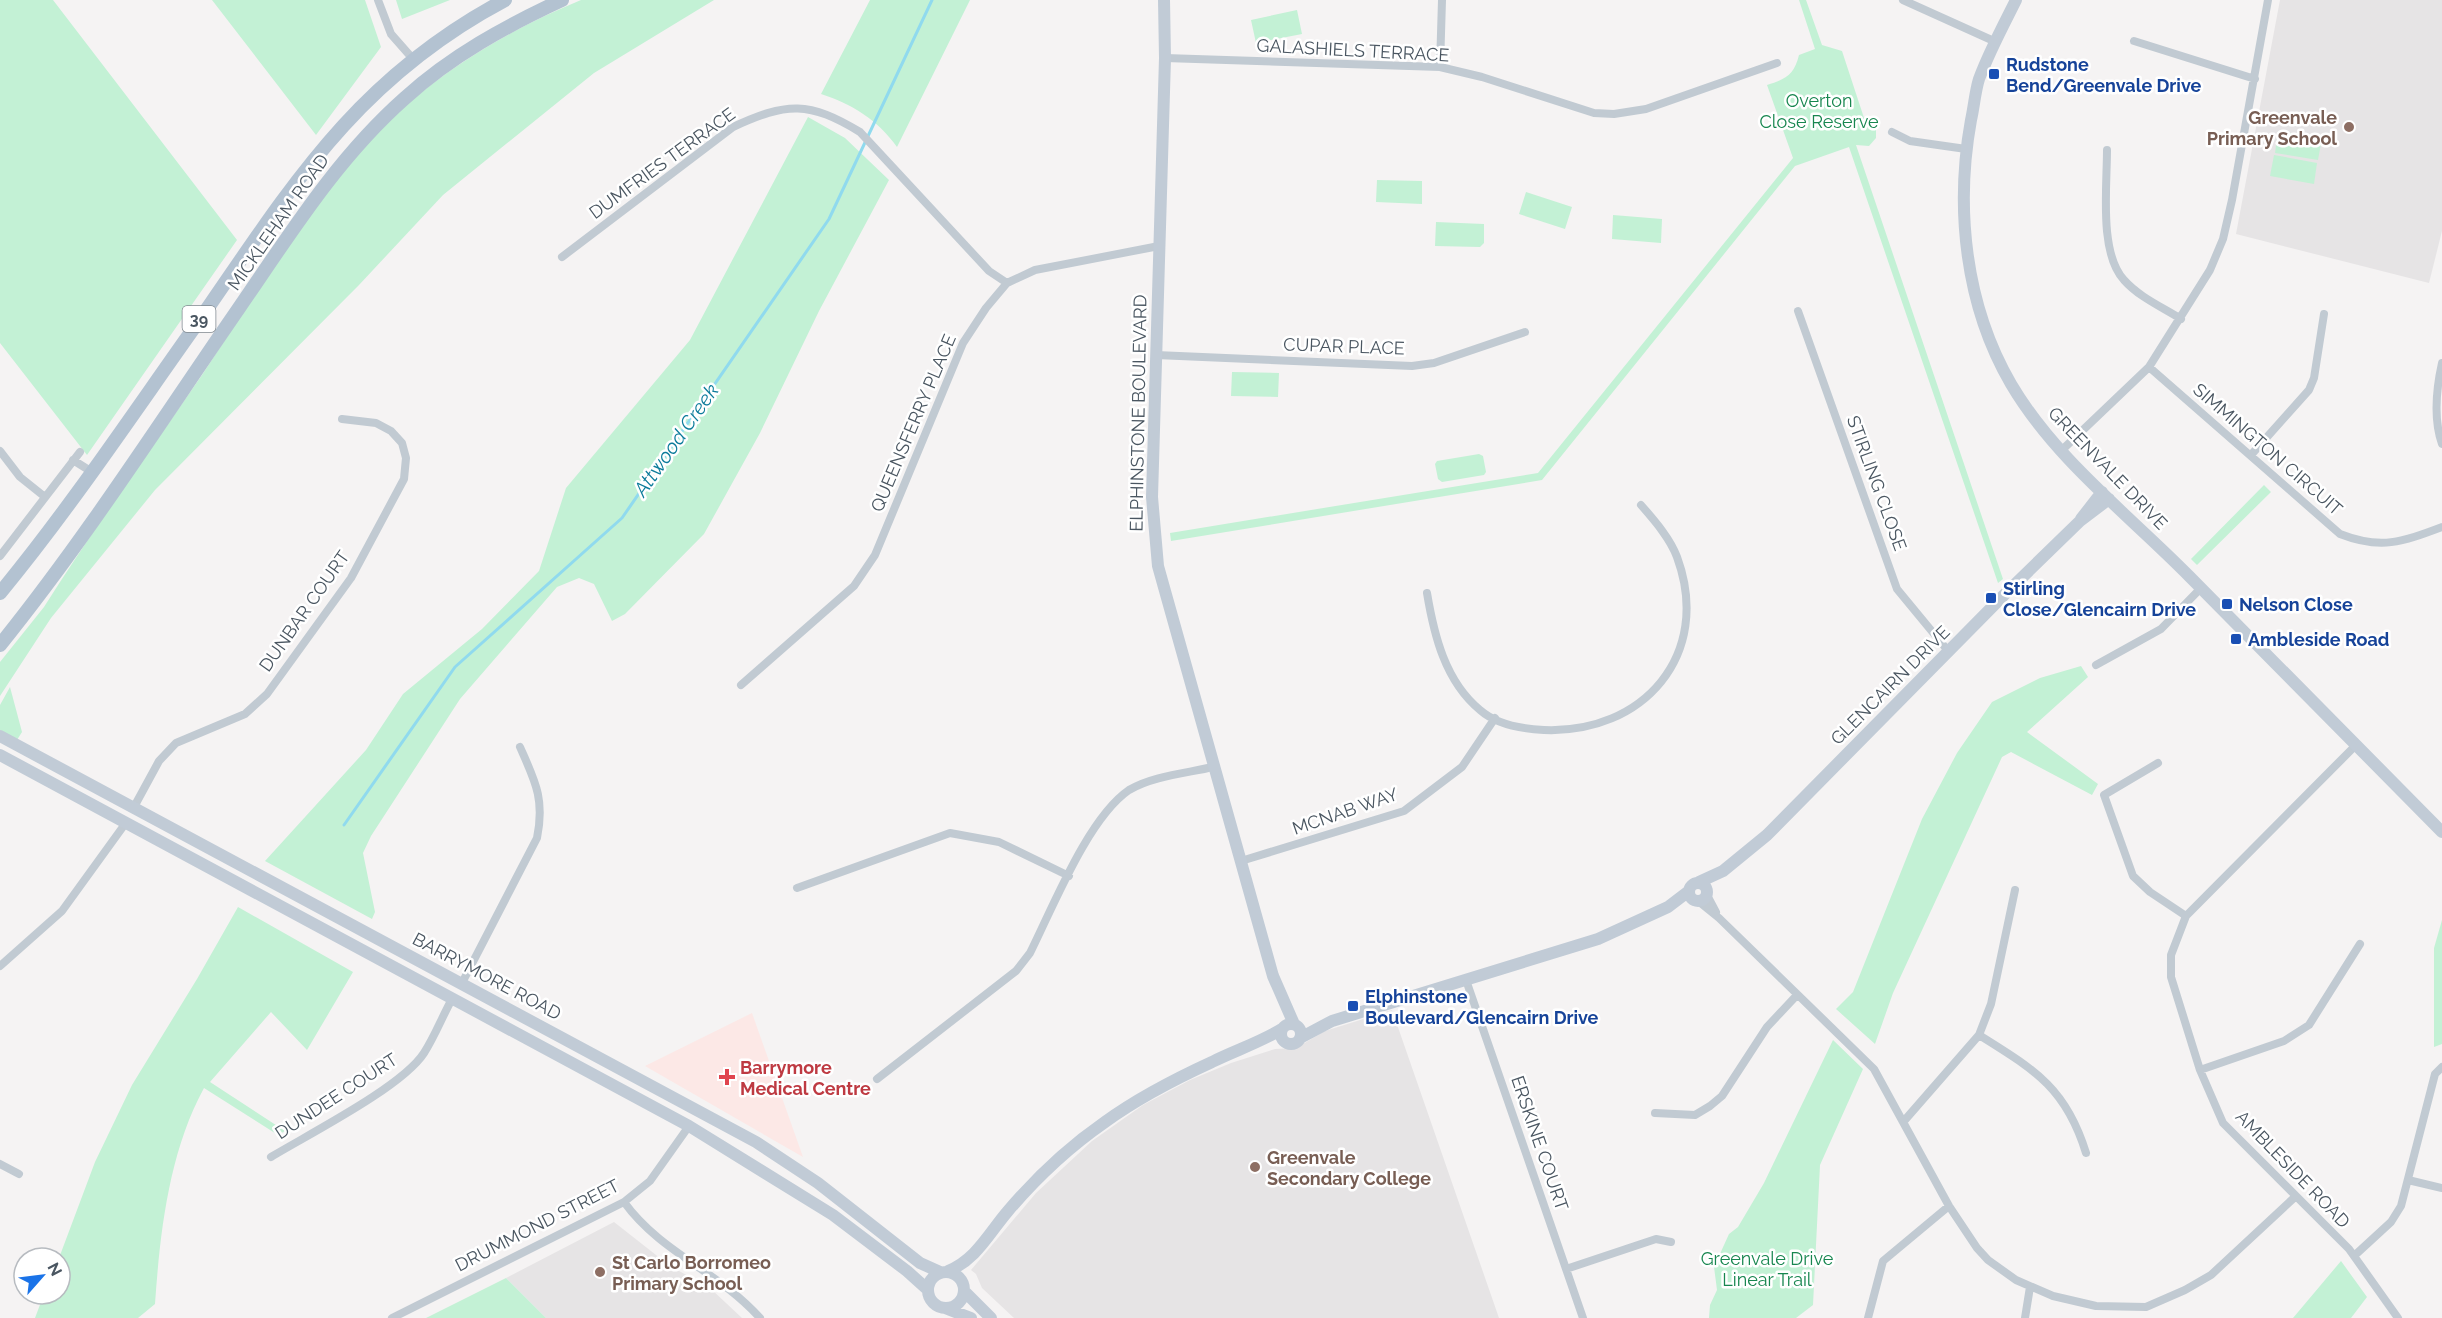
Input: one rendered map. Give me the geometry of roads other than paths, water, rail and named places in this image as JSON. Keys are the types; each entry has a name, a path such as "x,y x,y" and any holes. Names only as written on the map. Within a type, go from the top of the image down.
{"main road":[{"name":"MICKLEHAM ROAD","path":"0,593 92,472 311,160 353,112 413,59 455,29 505,0"},
{"name":"MICKLEHAM ROAD","path":"0,645 101,511 304,212 350,152 404,98 445,66 484,40 562,0"}],"street":[{"path":"378,0 391,34 413,59"},
{"name":"ELPHINSTONE BOULEVARD","path":"1164,0 1165,58 1152,497 1158,566 1213,767 1289,1027"},
{"path":"1440,67 1442,0"},
{"path":"1903,0 1996,42"},
{"name":"GREENVALE DRIVE","path":"2016,0 1979,81 1966,149 1964,232 1980,309 2011,384 2062,450 2105,495 2201,588 2442,832"},
{"path":"2062,450 2149,367 2210,270 2223,239 2255,79 2268,0"},
{"path":"2134,41 2255,79"},
{"name":"GALASHIELS TERRACE","path":"1165,58 1440,67 1482,77 1594,113 1614,114 1646,109 1777,63"},
{"name":"DUMFRIES TERRACE","path":"562,257 733,127 760,114 788,108 814,109 838,118 860,132 989,271 1007,283"},
{"path":"1892,132 1910,141 1966,149"},
{"path":"2107,150 2109,249 2114,267 2134,290 2181,319"},
{"name":"QUEENSFERRY PLACE","path":"741,685 860,579 875,555 963,343 986,308 1007,283 1035,270 1159,246"},
{"name":"STIRLING CLOSE","path":"1798,311 1897,590 1949,652"},
{"path":"2252,455 2309,390 2314,378 2324,314"},
{"name":"CUPAR PLACE","path":"1156,355 1412,366 1434,363 1525,332"},
{"path":"2442,363 2436,409 2437,426 2442,444"},
{"name":"SIMMINGTON CIRCUIT","path":"2149,367 2340,534 2362,542 2384,544 2407,540 2442,527"},
{"name":"DUNBAR COURT","path":"134,807 159,761 176,743 245,714 267,694 351,578 362,558 404,479 406,458 402,443 391,430 376,423 342,419"},
{"path":"0,451 20,477 45,497"},
{"path":"0,556 80,452"},
{"path":"73,460 92,472"},
{"name":"GLENCAIRN DRIVE","path":"944,1272 960,1266 975,1252 1047,1170 1104,1122 1156,1090 1213,1061 1255,1045 1289,1027 1332,1021 1598,939 1699,894 1767,835 2105,495"},
{"path":"1426,593 1435,640 1456,682 1480,711 1521,729 1566,731 1610,720 1656,691 1679,654 1688,607 1677,557 1659,526 1641,505"},
{"path":"2096,665 2161,629 2201,588"},
{"name":"MCNAB WAY","path":"1241,861 1404,811 1462,767 1495,718"},
{"name":"BARRYMORE ROAD","path":"0,736 756,1142 809,1177 920,1263 944,1272"},
{"name":"AMBLESIDE ROAD","path":"2355,746 2186,916 2171,955 2171,977 2200,1070 2223,1122 2354,1256 2398,1318"},
{"path":"452,999 537,838 542,815 539,790 520,747"},
{"name":"BARRYMORE ROAD","path":"0,755 689,1126 834,1215 927,1289"},
{"path":"2158,763 2104,795 2133,876 2150,892 2186,916"},
{"path":"877,1079 1016,971 1030,953 1095,825 1111,805 1131,789 1213,767"},
{"path":"0,966 62,911 125,824 134,807"},
{"path":"797,888 950,833 999,842 1069,876"},
{"path":"1904,1121 1979,1035 1991,1004 2014,890"},
{"path":"1699,894 1719,918 1874,1069 1949,1206 1989,1260 2030,1287 2096,1306 2146,1306 2185,1290 2211,1275 2296,1196"},
{"path":"2200,1070 2284,1041 2309,1025 2360,944"},
{"name":"ERSKINE COURT","path":"1466,980 1583,1318"},
{"path":"1655,1113 1695,1114 1710,1106 1722,1096 1767,1027 1797,995"},
{"name":"DUNDEE COURT","path":"271,1157 389,1086 408,1071 423,1054 452,999"},
{"name":"GLENCAIRN DRIVE","path":"1300,1038 1332,1021"},
{"path":"1289,1027 1301,1032 1296,1043 1287,1043 1281,1036 1289,1027"},
{"path":"1979,1035 2044,1078 2064,1101 2079,1129 2086,1153"},
{"name":"GLENCAIRN DRIVE","path":"1255,1045 1287,1043"},
{"path":"2354,1256 2391,1222 2401,1206 2435,1074 2442,1067"},
{"name":"DRUMMOND STREET","path":"392,1318 624,1202 655,1175 698,1110"},
{"path":"0,1164 19,1174"},
{"path":"2408,1180 2442,1188"},
{"path":"624,1202 642,1225 679,1256 719,1279 760,1318"},
{"path":"1868,1318 1883,1261 1949,1206"},
{"path":"1566,1269 1656,1239 1671,1242"},
{"name":"GLENCAIRN DRIVE","path":"963,1287 964,1270 975,1252"},
{"path":"971,1318 932,1302 927,1289 931,1278 944,1272 954,1273 963,1287 991,1318"},
{"path":"945,1308 960,1301 963,1287"},
{"path":"2025,1318 2030,1287"},
{"path":"2146,1306 2148,1318"}],"waterway":[{"name":"Attwood Creek","path":"344,825 455,667 622,518 829,219 932,0"}],"place":[{"name":"Rudstone Bend/Greenvale Drive","path":"1994,74"},
{"name":"Greenvale Primary School","path":"2349,127"},
{"name":"Stirling Close/Glencairn Drive","path":"1991,598"},
{"name":"Nelson Close","path":"2227,604"},
{"name":"Ambleside Road","path":"2236,639"},
{"name":"Elphinstone Boulevard/Glencairn Drive","path":"1353,1006"},
{"name":"Barrymore Medical Centre","path":"727,1077"},
{"name":"Greenvale Secondary College","path":"1255,1167"},
{"name":"St Carlo Borromeo Primary School","path":"600,1272"}],"park label":[{"name":"Overton Close Reserve","path":"1819,110"},
{"name":"Greenvale Drive Linear Trail","path":"1767,1268"}]}
